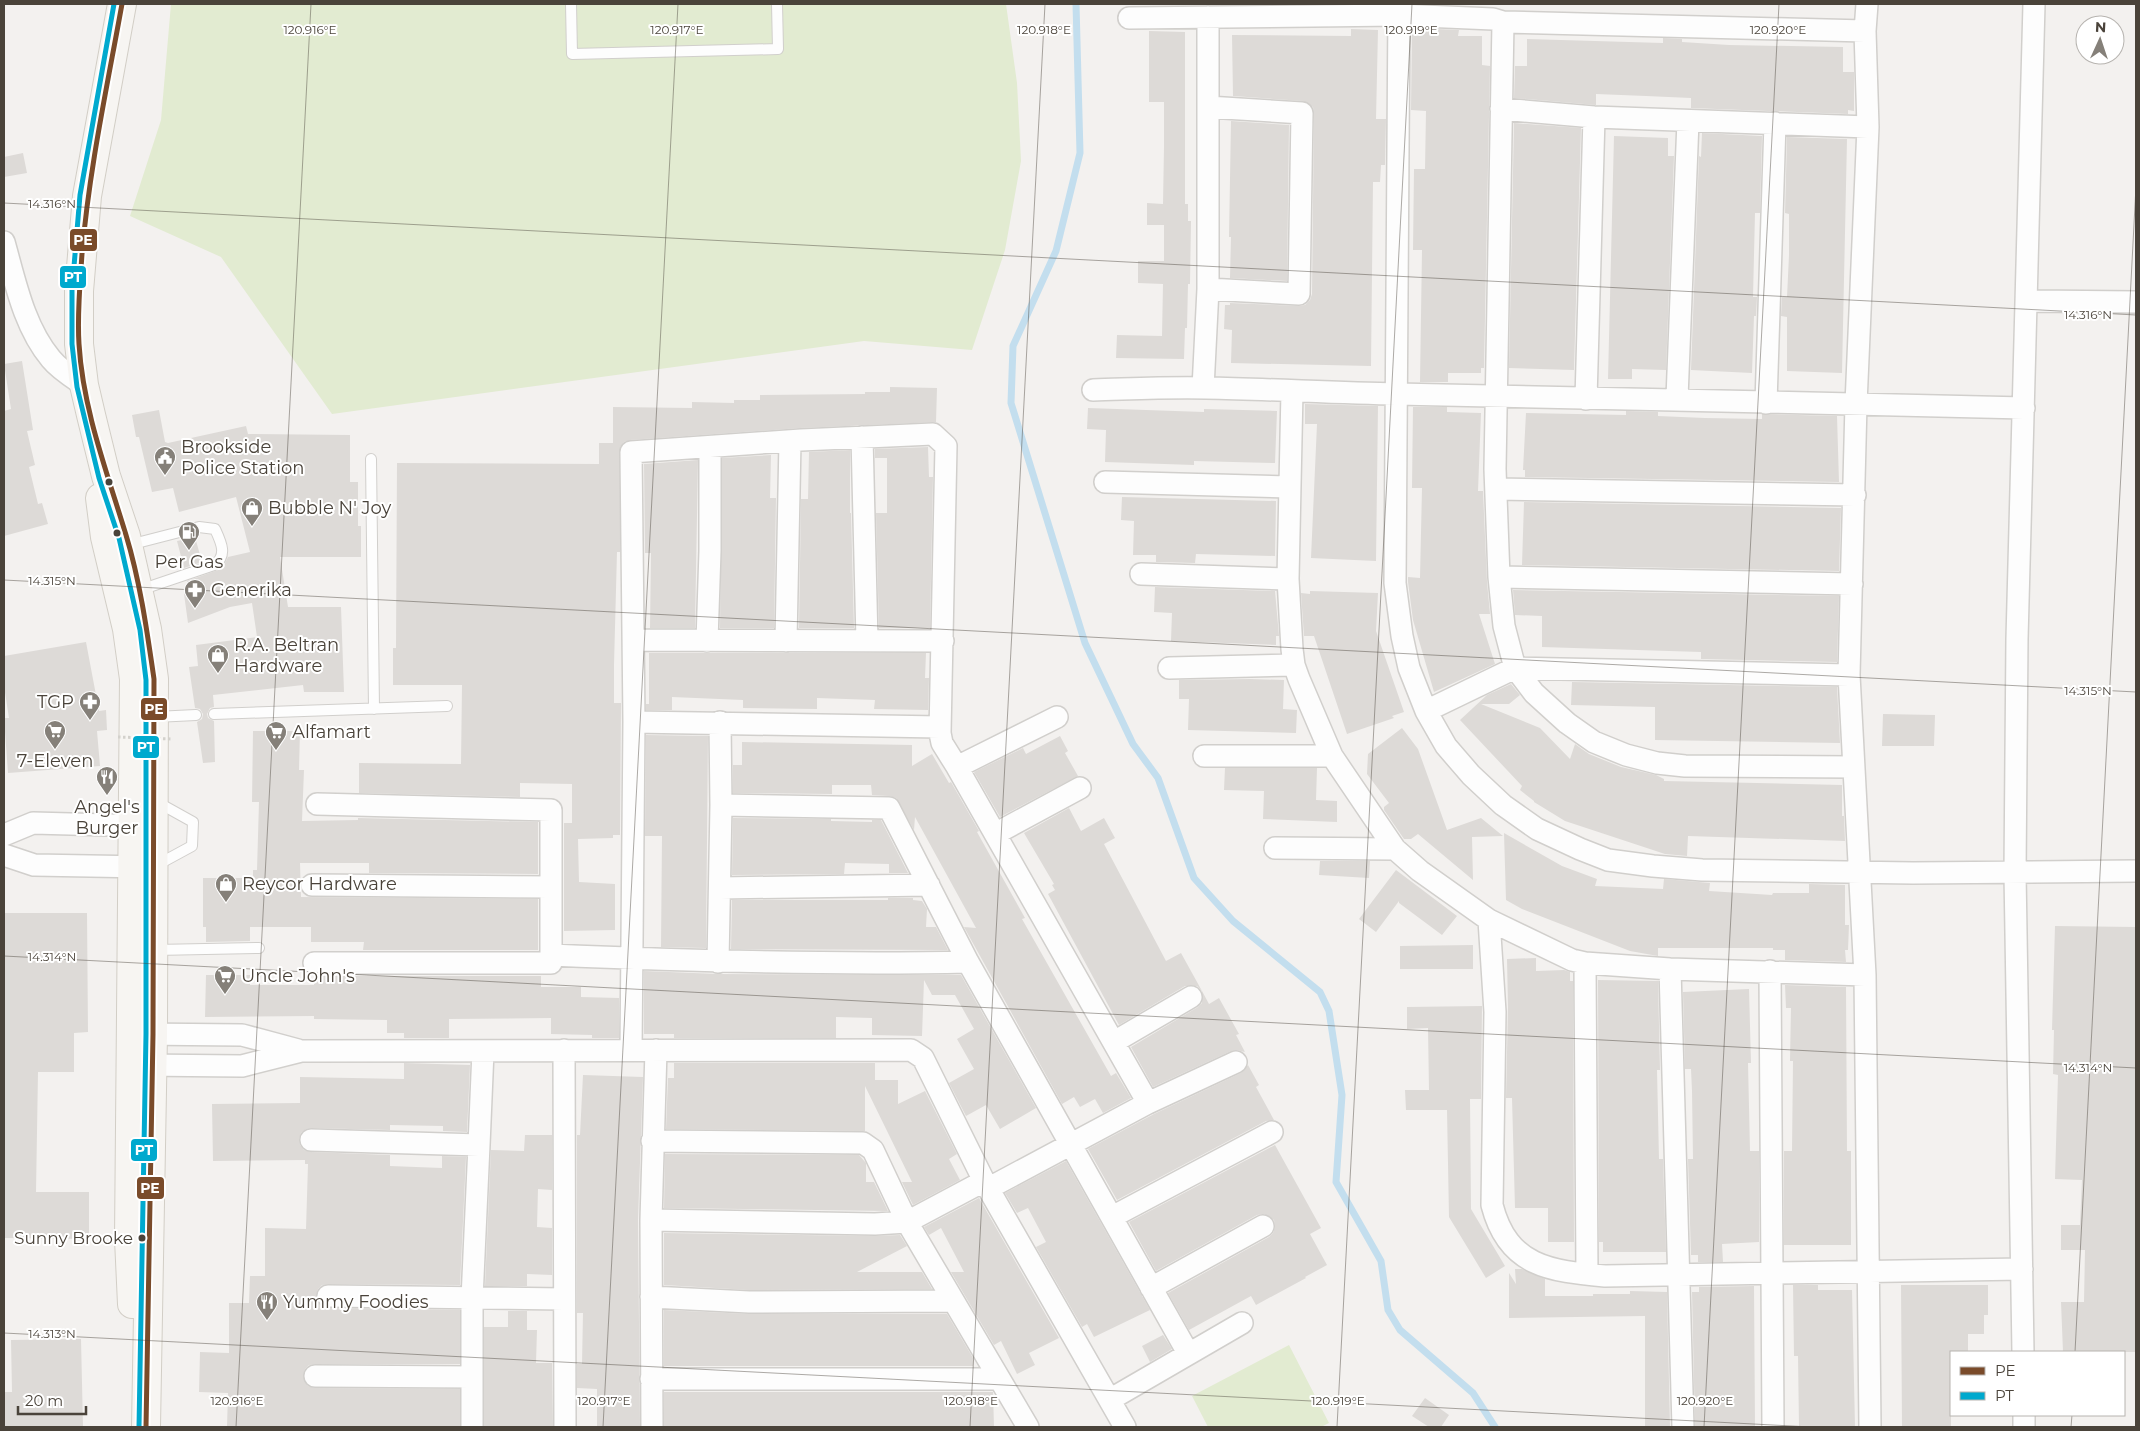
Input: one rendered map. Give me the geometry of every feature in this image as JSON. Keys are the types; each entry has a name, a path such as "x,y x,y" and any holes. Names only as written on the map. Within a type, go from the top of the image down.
{"main road":[{"path":"122,4 87,196 79,291 79,344 90,415 90,428 129,592 147,629 152,663 154,717 144,867 142,1034 146,1427"},
{"path":"129,592 127,629 134,679 147,817"},
{"path":"138,1427 129,1239 142,1065"}],"street":[{"path":"1867,4 1865,31 1868,127 1856,404 1849,675 1865,975 1870,1427"},
{"path":"2023,1351 2016,873 2017,639 2034,4"},
{"path":"1129,18 1399,10 1865,31"},
{"path":"1399,10 1395,583 1402,636 1409,668 1426,712 1446,746 1471,775 1503,805 1537,829 1608,860 1702,870 1913,873 2136,871"},
{"path":"1496,15 1501,109 1495,469 1499,577 1504,626 1515,668 1534,694 1567,723 1594,742 1626,756 1657,764 1685,766 1853,767"},
{"path":"1203,388 1208,289 1208,17"},
{"path":"1208,107 1302,113 1299,294 1208,289"},
{"path":"1501,109 1688,121 1868,127"},
{"path":"1586,399 1594,116"},
{"path":"1677,398 1688,121"},
{"path":"1766,403 1776,123"},
{"path":"4,242 18,291 34,332 50,359 84,385"},
{"path":"2027,301 2136,302"},
{"path":"1094,390 1203,388 1586,399 1677,398 1766,403 2024,408"},
{"path":"1292,391 1288,579 1294,666 1332,756 1395,849 1420,871 1488,920 1572,960 1585,963 1670,969 1865,975"},
{"path":"630,1050 634,722 631,452 790,441 933,434 946,446 940,727 942,743 1148,1103"},
{"path":"862,437 867,641"},
{"path":"786,641 790,441"},
{"path":"707,641 710,551 710,447"},
{"path":"1105,482 1289,487"},
{"path":"1497,489 1855,495"},
{"path":"1142,574 1288,579"},
{"path":"1499,577 1852,584"},
{"path":"634,640 943,641"},
{"path":"1169,668 1294,666"},
{"path":"1426,712 1515,668 1849,675"},
{"path":"957,768 1057,717"},
{"path":"634,722 940,727"},
{"path":"718,962 721,805 720,722"},
{"path":"1204,756 1332,756"},
{"path":"995,834 1080,788"},
{"path":"314,963 551,963 551,810 317,804"},
{"path":"721,805 890,808 968,962 1188,1353"},
{"path":"4,835 33,823 147,817"},
{"path":"1275,848 1395,849"},
{"path":"4,855 34,865 144,867"},
{"path":"312,885 551,887"},
{"path":"720,888 929,885"},
{"path":"1488,920 1496,1012 1492,1205 1503,1234 1517,1250 1535,1264 1558,1271 1605,1276 2022,1269"},
{"path":"551,955 718,962 861,964 968,962"},
{"path":"1585,963 1587,1274"},
{"path":"1670,969 1683,1427"},
{"path":"1770,971 1772,1427"},
{"path":"1114,1042 1191,997"},
{"path":"142,1034 242,1035 301,1051"},
{"path":"472,1427 472,1299 483,1050"},
{"path":"564,1050 565,1427"},
{"path":"652,1427 651,1220 656,1050"},
{"path":"142,1065 242,1066 301,1051 911,1050 923,1058 987,1185 1111,1399 1125,1427"},
{"path":"651,1220 875,1224 907,1222 1072,1144 1148,1103 1236,1062"},
{"path":"1112,1217 1272,1132"},
{"path":"311,1140 479,1145"},
{"path":"652,1141 863,1144 873,1150 907,1222 1028,1427"},
{"path":"1151,1288 1263,1226"},
{"path":"328,1296 564,1299"},
{"path":"651,1297 750,1302 952,1301"},
{"path":"1111,1399 1242,1323"},
{"path":"315,1376 472,1377"},
{"path":"651,1378 998,1379"}],"lane":[{"path":"571,4 572,54 778,49 777,4"},
{"path":"371,459 374,709"},
{"path":"118,547 199,527 207,527 215,530 223,554 220,561 214,565 129,592"},
{"path":"214,714 447,706"},
{"path":"154,717 196,715"},
{"path":"144,867 192,846 193,822 147,817"},
{"path":"143,949 259,948"}],"path":[{"path":"118,737 173,739"}],"green space":[{"path":"171,4 1006,4 1017,83 1021,161 1005,250 972,350 864,341 332,414 221,257 130,216 161,120"},
{"path":"1289,1345 1329,1423 1321,1427 1208,1427 1192,1396"}],"building":[{"path":"1412,28 1459,30 1458,36 1482,36 1482,65 1490,66 1484,368 1481,368 1481,373 1448,373 1448,382 1420,382 1422,250 1413,250 1414,169 1425,169 1426,111 1411,110"},
{"path":"1351,29 1378,30 1376,119 1386,119 1385,165 1381,165 1380,182 1373,182 1371,366 1231,363 1232,330 1224,329 1225,305 1230,305 1230,303 1298,306 1305,305 1310,300 1312,294 1314,113 1313,107 1303,101 1233,96 1232,35 1351,36"},
{"path":"1149,31 1185,32 1185,204 1188,204 1188,221 1191,221 1190,284 1188,284 1184,359 1116,358 1117,335 1162,336 1163,284 1138,283 1138,261 1164,261 1164,225 1147,225 1147,203 1163,204 1164,147 1164,102 1149,102"},
{"path":"1663,38 1682,39 1682,42 1729,45 1843,47 1843,72 1854,72 1854,111 1848,110 1848,114 1691,108 1691,98 1596,94 1596,105 1514,98 1515,66 1527,66 1527,39 1663,43"},
{"path":"1231,121 1289,125 1287,281 1230,278"},
{"path":"1514,123 1581,128 1574,370 1509,368"},
{"path":"1702,133 1762,136 1760,213 1755,213 1753,297 1757,297 1756,316 1754,316 1752,373 1691,370 1699,156 1701,157"},
{"path":"1614,136 1668,138 1668,156 1674,156 1666,370 1632,369 1632,379 1608,379"},
{"path":"1787,137 1847,139 1842,373 1787,371 1787,317 1781,316 1782,297 1787,297 1789,255 1789,214 1785,213"},
{"path":"23,153 27,173 4,177 4,157"},
{"path":"22,361 33,430 27,431 35,465 29,467 38,504 42,503 48,524 4,536 4,411 11,409 4,364"},
{"path":"890,387 937,388 936,422 800,428 630,440 624,442 620,447 620,552 617,552 614,703 621,703 620,835 613,835 613,838 578,839 579,882 615,884 615,930 564,931 564,823 572,823 572,784 520,783 520,797 359,793 359,763 461,764 462,685 393,685 393,648 396,648 397,463 599,464 599,443 613,443 613,407 692,408 692,402 734,403 734,400 760,400 760,395 865,394 865,392 890,392"},
{"path":"1305,404 1378,406 1376,561 1311,558 1317,424 1305,424"},
{"path":"1413,407 1447,407 1447,412 1481,413 1478,491 1483,491 1490,614 1479,614 1495,664 1434,692 1413,620 1408,582 1408,577 1420,578 1422,488 1412,488"},
{"path":"1088,408 1204,412 1204,409 1277,411 1275,463 1194,461 1194,465 1105,462 1106,430 1087,429"},
{"path":"159,410 165,442 168,443 246,426 248,434 350,435 350,482 358,482 358,526 361,526 361,557 280,557 288,607 341,607 344,692 304,692 303,685 213,695 214,707 210,708 207,714 208,718 214,721 215,762 203,763 197,722 202,719 203,714 200,709 195,708 189,667 198,666 196,645 257,637 252,603 230,607 188,623 184,594 190,591 187,581 218,570 224,565 228,557 250,552 236,497 179,512 173,488 152,492 139,437 136,437 132,415"},
{"path":"1626,411 1658,412 1658,416 1705,418 1762,419 1762,414 1837,416 1839,482 1525,477 1525,470 1523,470 1526,413 1626,415"},
{"path":"928,447 929,477 933,477 930,628 879,628 876,513 887,513 887,458 875,458 875,449"},
{"path":"850,450 854,628 799,628 801,499 808,499 809,452"},
{"path":"771,455 770,498 776,498 774,628 720,628 722,458"},
{"path":"698,460 695,628 650,628 651,553 645,553 644,464"},
{"path":"1122,497 1276,501 1275,556 1196,554 1195,563 1156,562 1156,555 1133,555 1134,521 1121,520"},
{"path":"1524,502 1841,508 1839,571 1522,565"},
{"name":"Per Gas","path":"195,537 202,562 184,568 177,541"},
{"path":"1155,587 1275,591 1279,636 1276,636 1276,645 1171,641 1172,613 1154,612"},
{"path":"1513,590 1839,596 1837,662 1701,659 1701,652 1542,647 1542,616 1515,615"},
{"path":"1310,591 1378,593 1376,631 1404,712 1392,716 1394,718 1347,734 1314,636 1304,636 1301,593 1310,594"},
{"path":"86,642 99,711 106,710 107,730 97,731 100,766 8,773 4,718 9,718 4,686 4,656"},
{"path":"649,653 926,653 925,678 929,678 928,710 874,709 875,700 817,698 817,709 743,708 743,700 672,697 672,710 646,710 646,704 649,704"},
{"path":"1179,680 1284,680 1283,709 1297,710 1296,733 1188,730 1189,699 1179,699"},
{"path":"1572,682 1837,687 1840,743 1655,740 1655,707 1571,705"},
{"path":"1511,684 1520,695 1509,704 1481,704 1540,728 1570,759 1575,744 1589,754 1621,767 1656,775 1664,779 1664,781 1842,785 1842,816 1844,816 1845,841 1688,836 1687,856 1665,854 1565,821 1534,802 1520,790 1522,786 1460,720 1487,695"},
{"path":"1883,714 1935,715 1934,746 1882,746"},
{"path":"1402,728 1418,749 1447,830 1481,818 1503,836 1472,837 1473,880 1418,834 1411,839 1404,839 1384,810 1384,807 1389,803 1367,774 1368,754"},
{"path":"253,731 300,731 299,770 304,770 302,821 358,820 358,818 538,822 538,874 369,873 369,863 300,863 301,897 538,899 538,950 363,950 364,942 311,942 311,927 250,927 250,941 206,942 206,927 203,927 203,878 253,878 253,870 257,870 259,802 252,802"},
{"path":"646,735 708,736 706,948 661,947 662,836 645,836"},
{"path":"1060,736 1068,751 1065,753 1078,776 1000,817 974,772 1023,748 1026,754"},
{"path":"742,742 912,745 912,766 932,754 949,783 951,782 979,831 977,832 1025,918 1022,919 1111,1076 1116,1073 1131,1098 1103,1113 1095,1099 1080,1107 1074,1097 1062,1104 964,927 976,928 915,817 914,830 896,798 872,795 871,785 832,785 832,794 733,793 733,765 742,765"},
{"path":"1225,768 1317,768 1316,800 1337,801 1337,822 1263,819 1264,791 1224,790"},
{"path":"1069,808 1081,831 1104,818 1115,838 1104,844 1166,961 1181,953 1202,991 1197,986 1185,986 1119,1025 1048,894 1055,890 1052,885 1054,884 1024,833"},
{"path":"733,818 831,819 831,821 872,822 872,820 881,820 908,873 889,873 889,864 845,863 844,874 732,875"},
{"path":"1504,833 1562,866 1597,879 1595,886 1663,889 1664,879 1710,883 1709,891 1772,895 1773,893 1809,893 1809,884 1845,885 1845,925 1849,925 1848,950 1845,950 1846,962 1785,960 1785,950 1773,950 1773,948 1658,948 1658,956 1630,951 1522,909 1506,900"},
{"path":"1320,861 1370,861 1369,878 1319,875"},
{"path":"1396,870 1457,916 1442,935 1399,903 1399,901 1376,932 1359,919"},
{"path":"888,898 913,898 913,900 922,901 927,909 926,927 936,927 948,950 731,949 732,900 888,900"},
{"path":"4,913 87,913 88,1032 74,1033 74,1072 38,1072 36,1192 89,1192 89,1239 4,1238"},
{"path":"2055,926 2136,927 2136,1352 2063,1351 2061,1302 2084,1302 2085,1250 2061,1250 2061,1225 2080,1225 2082,1180 2055,1179 2058,1075 2053,1074 2054,1030 2052,1030"},
{"path":"1473,945 1473,969 1400,969 1400,946"},
{"path":"1536,958 1536,971 1564,970 1570,972 1570,981 1573,981 1574,1242 1548,1242 1548,1208 1515,1208 1512,1098 1506,1098 1507,959"},
{"path":"644,971 718,974 961,975 1036,1108 1000,1129 986,1105 966,1116 949,1083 974,1069 957,1039 974,1029 955,995 932,995 924,980 922,1036 872,1035 872,1018 836,1017 836,1038 674,1038 674,1034 644,1034"},
{"path":"206,975 250,975 250,985 314,985 314,976 541,976 541,987 581,987 581,997 619,998 619,1038 592,1038 592,1035 551,1034 551,1018 449,1019 449,1038 404,1038 404,1033 387,1033 387,1020 314,1019 314,1016 205,1017"},
{"path":"1598,980 1658,981 1659,1159 1663,1159 1666,1252 1603,1252 1603,1242 1599,1242"},
{"path":"1785,985 1846,987 1847,1151 1851,1151 1851,1245 1784,1245 1784,1151 1792,1151 1793,1061 1790,1061 1791,1008 1786,1008"},
{"path":"1749,989 1751,1063 1748,1063 1750,1151 1759,1151 1759,1242 1722,1244 1723,1262 1698,1262 1698,1255 1691,1255 1688,1159 1693,1159 1692,1091 1691,1069 1685,1069 1683,992"},
{"path":"1202,991 1209,1004 1219,998 1239,1034 1236,1035 1245,1052 1231,1051 1153,1087 1131,1047 1198,1007 1202,1003"},
{"path":"1482,1006 1481,1099 1470,1099 1471,1209 1505,1266 1486,1278 1449,1217 1447,1110 1406,1110 1405,1090 1429,1090 1428,1028 1407,1029 1407,1007"},
{"path":"404,1063 470,1065 467,1132 443,1131 443,1126 390,1125 390,1130 311,1128 301,1133 300,1145 304,1150 311,1152 390,1155 390,1166 442,1168 442,1156 466,1157 460,1285 328,1284 322,1285 318,1289 316,1296 321,1306 328,1308 460,1310 460,1364 315,1364 309,1365 305,1369 303,1376 308,1386 315,1388 460,1389 460,1427 227,1427 228,1393 199,1392 200,1352 229,1353 229,1303 249,1303 250,1276 265,1276 265,1228 306,1229 308,1164 305,1164 305,1160 213,1161 212,1104 300,1103 300,1077 404,1079"},
{"path":"674,1063 875,1063 875,1080 898,1080 898,1104 925,1091 957,1154 949,1159 960,1180 913,1205 902,1182 912,1182 865,1086 865,1131 666,1129 668,1078 674,1078"},
{"path":"1248,1065 1259,1085 1256,1087 1274,1120 1266,1121 1117,1200 1088,1149 1154,1114 1241,1073"},
{"path":"583,1075 643,1077 638,1220 640,1427 597,1427 597,1389 577,1388 577,1364 582,1364 583,1313 577,1313 577,1135 580,1135"},
{"path":"525,1135 552,1135 552,1190 538,1189 537,1227 552,1228 552,1275 527,1274 527,1286 485,1286 491,1150 524,1151"},
{"path":"1275,1145 1321,1228 1310,1234 1327,1265 1256,1305 1251,1296 1189,1330 1168,1293 1269,1237 1275,1227 1274,1220 1264,1214 1257,1215 1156,1271 1129,1222"},
{"path":"665,1154 859,1155 866,1163 866,1182 874,1182 888,1211 664,1208"},
{"path":"1066,1161 1150,1310 1094,1337 1087,1324 1082,1327 1036,1247 1046,1242 1028,1208 1017,1213 1005,1193"},
{"path":"979,1198 1059,1338 1029,1353 1035,1365 1017,1374 1001,1341 994,1345 951,1272 964,1272 941,1228 929,1235 924,1227"},
{"path":"664,1233 900,1235 907,1246 857,1272 922,1272 932,1289 749,1290 664,1285"},
{"path":"1515,1269 1522,1269 1545,1279 1545,1296 1630,1294 1630,1291 1667,1292 1670,1427 1645,1427 1645,1316 1509,1318 1509,1273 1516,1284"},
{"path":"1793,1285 1818,1285 1818,1290 1852,1290 1855,1427 1799,1427 1798,1356 1794,1356"},
{"path":"1901,1285 1988,1285 1988,1315 1984,1315 1984,1334 1968,1334 1968,1351 1950,1351 1951,1427 1902,1427"},
{"path":"1754,1286 1755,1427 1695,1427 1692,1292 1699,1292 1699,1287"},
{"path":"664,1310 749,1314 947,1314 973,1358 973,1366 664,1366"},
{"path":"508,1311 527,1311 527,1330 537,1330 536,1363 552,1363 553,1427 484,1427 484,1327 508,1327"},
{"path":"1163,1335 1172,1349 1150,1362 1142,1346"},
{"path":"81,1339 83,1427 4,1427 4,1392 12,1392 11,1340"},
{"path":"664,1392 993,1392 994,1427 664,1427"},
{"path":"1425,1398 1449,1415 1441,1427 1429,1427 1412,1416"}],"waterway":[{"path":"1076,4 1080,153 1056,251 1013,346 1011,403 1085,643 1133,744 1158,778 1194,878 1233,921 1320,992 1329,1011 1342,1095 1336,1182 1381,1261 1388,1310 1400,1330 1473,1393 1495,1427"}],"transit line":[{"name":"PT","path":"114,4 80,195 72,290 72,344 77,387 99,478 119,538 140,630 146,680 146,1034 139,1427"},
{"name":"PE","path":"122,4 89,191 82,254 78,333 85,393 97,441 135,570 143,606 154,679 153,1034 146,1427"}],"place":[{"name":"Brookside Police Station","path":"165,476"},
{"name":"Bubble N' Joy","path":"252,527"},
{"name":"Per Gas","path":"189,551"},
{"name":"Generika","path":"195,609"},
{"name":"R.A. Beltran Hardware","path":"218,674"},
{"name":"TGP","path":"90,721"},
{"name":"7-Eleven","path":"55,750"},
{"name":"Alfamart","path":"276,751"},
{"name":"Angel's Burger","path":"107,796"},
{"name":"Reycor Hardware","path":"226,903"},
{"name":"Uncle John's","path":"225,995"},
{"name":"Sunny Brooke","path":"142,1238"},
{"name":"Yummy Foodies","path":"267,1321"}]}
